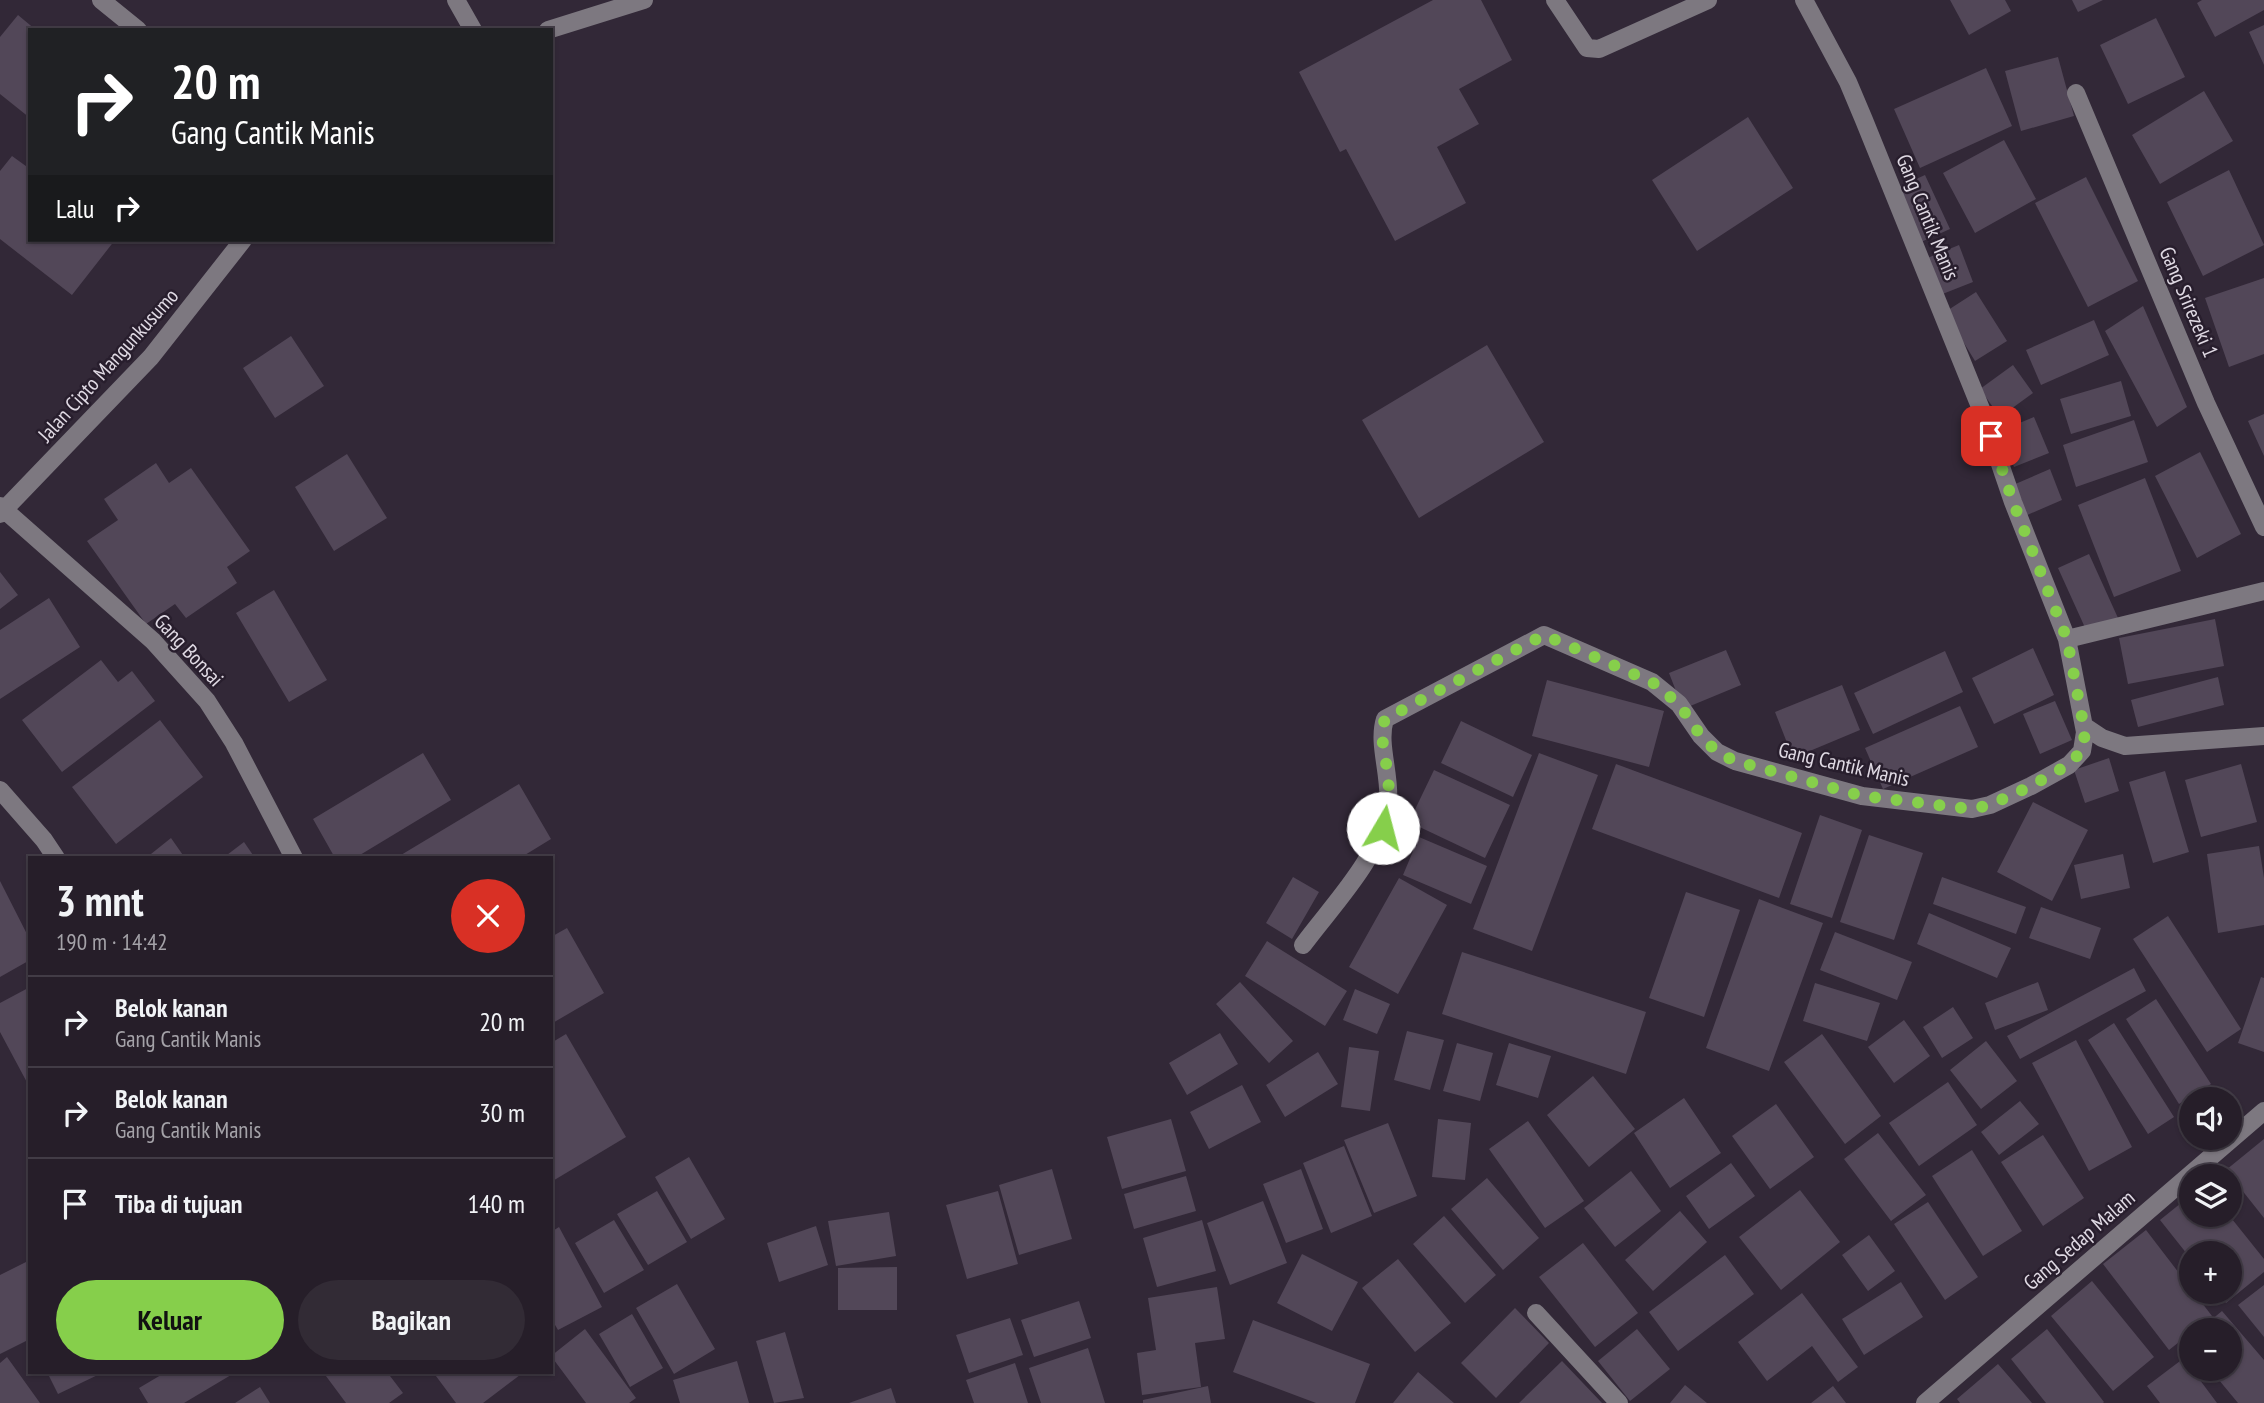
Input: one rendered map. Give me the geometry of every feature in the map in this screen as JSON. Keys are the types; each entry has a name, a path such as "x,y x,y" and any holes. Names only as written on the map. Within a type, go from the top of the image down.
{"street":[{"path":"101,0 136,28"},
{"path":"456,0 471,28"},
{"path":"553,28 644,0"},
{"path":"1555,0 1587,48 1599,49 1708,0"},
{"name":"Gang Cantik Manis","path":"1303,945 1372,851 1383,828 1389,782 1381,731 1385,719 1544,635 1652,682 1679,704 1701,736 1717,752 1735,761 1862,796 1972,809 1990,805 2068,765 2082,751 2084,726 2067,639 2013,502 1983,414 1864,120 1843,71 1804,0"},
{"name":"Gang Srirezeki 1","path":"2076,93 2206,403 2264,527"},
{"name":"Jalan Cipto Mangunkusumo","path":"1,510 151,357 241,242"},
{"name":"Gang Bonsai","path":"1,510 153,641 200,692 234,743 293,856"},
{"path":"2067,639 2264,591"},
{"path":"2084,726 2102,738 2125,746 2264,736"},
{"path":"0,790 44,839 55,856"},
{"name":"Gang Sedap Malam","path":"1925,1403 2264,1111"},
{"path":"1536,1313 1619,1403"}],"building":[{"path":"1433,0 1481,0 1512,60 1459,89 1479,124 1437,147 1466,203 1395,241 1346,149 1340,152 1299,72"},
{"path":"1950,0 2005,0 2011,11 1969,35"},
{"path":"2072,0 2103,0 2078,12"},
{"path":"2202,0 2264,0 2264,10 2215,37 2197,3"},
{"path":"18,15 34,28 28,28 28,116 0,94 0,37"},
{"path":"2156,18 2185,77 2128,104 2100,45"},
{"path":"2264,25 2264,65 2249,32"},
{"path":"2058,57 2074,116 2021,131 2005,71"},
{"path":"1986,68 2012,126 1920,168 1894,109"},
{"path":"2204,91 2233,141 2160,184 2132,135"},
{"path":"1748,117 1793,188 1697,251 1652,180"},
{"path":"2004,140 2036,199 1975,233 1943,173"},
{"path":"12,156 28,168 28,242 113,242 72,295 0,239 0,171"},
{"path":"2229,170 2264,245 2203,276 2167,202"},
{"path":"1925,175 1950,229 1921,242 1896,188"},
{"path":"2086,177 2138,281 2088,307 2035,203"},
{"path":"1959,245 1973,282 1940,295 1925,259"},
{"path":"2264,278 2264,354 2229,367 2205,298"},
{"path":"1976,292 2007,341 1975,361 1945,312"},
{"path":"2143,306 2187,407 2157,427 2105,331"},
{"path":"2094,320 2109,355 2041,385 2026,350"},
{"path":"291,336 324,386 275,418 243,368"},
{"path":"1487,345 1544,442 1419,518 1362,420"},
{"path":"2013,365 2033,393 2000,417 1980,389"},
{"path":"2121,381 2131,416 2071,434 2060,399"},
{"path":"2264,414 2264,456 2248,421"},
{"path":"2034,417 2049,453 2014,467 2000,431"},
{"path":"2134,420 2148,462 2076,487 2063,445"},
{"path":"2200,452 2241,534 2197,558 2155,476"},
{"path":"347,454 387,518 334,551 295,487"},
{"path":"156,463 169,483 191,468 250,551 227,567 237,583 186,618 175,604 146,624 87,541 118,520 104,499"},
{"path":"2050,469 2062,500 2025,516 2013,485"},
{"path":"2145,478 2181,571 2114,597 2078,505"},
{"path":"2089,554 2118,618 2087,632 2058,568"},
{"path":"0,572 18,595 0,609"},
{"path":"274,590 327,680 289,702 236,613"},
{"path":"49,598 80,647 0,699 0,630"},
{"path":"2215,619 2224,666 2128,684 2119,638"},
{"path":"2033,648 2054,695 1994,724 1972,678"},
{"path":"1726,650 1741,685 1683,709 1669,673"},
{"path":"1945,651 1963,692 1873,734 1854,693"},
{"path":"101,660 118,682 132,671 155,701 62,772 22,720"},
{"path":"2218,677 2224,705 2138,727 2131,700"},
{"path":"1547,680 1664,711 1649,767 1532,736"},
{"path":"1842,685 1860,730 1793,758 1775,712"},
{"path":"2055,701 2072,740 2040,754 2023,714"},
{"path":"1960,706 1978,747 1883,789 1865,748"},
{"path":"160,720 203,777 116,844 72,787"},
{"path":"1461,721 1532,755 1513,797 1441,763"},
{"path":"423,753 451,800 358,856 334,856 313,819"},
{"path":"1539,753 1598,775 1532,951 1473,929"},
{"path":"2109,758 2119,791 2085,803 2074,770"},
{"path":"1616,764 1802,833 1779,898 1592,829"},
{"path":"2241,764 2257,822 2201,837 2185,780"},
{"path":"1434,770 1510,805 1485,858 1409,822"},
{"path":"2165,771 2189,852 2153,863 2129,782"},
{"path":"519,784 551,839 523,856 399,856"},
{"path":"2033,802 2088,830 2052,901 1997,872"},
{"path":"1820,815 1862,830 1832,918 1790,904"},
{"path":"1869,835 1923,853 1894,940 1840,922"},
{"path":"1419,837 1487,866 1471,904 1403,875"},
{"path":"171,838 184,856 148,856"},
{"path":"244,842 254,856 226,856"},
{"path":"2259,846 2264,878 2264,925 2218,933 2207,854"},
{"path":"2123,854 2130,888 2081,899 2074,865"},
{"path":"1293,877 1319,892 1292,939 1266,923"},
{"path":"1942,877 2026,907 2016,934 1933,904"},
{"path":"1399,878 1447,905 1398,994 1349,967"},
{"path":"0,881 28,936 28,961 0,977"},
{"path":"1686,892 1740,910 1704,1017 1649,998"},
{"path":"1759,899 1823,923 1769,1071 1706,1048"},
{"path":"2041,907 2101,928 2090,959 2029,938"},
{"path":"1929,913 2011,948 1997,978 1917,944"},
{"path":"2168,916 2241,1029 2207,1052 2133,939"},
{"path":"567,928 604,993 553,1023 553,936"},
{"path":"1835,932 1912,962 1897,1000 1820,970"},
{"path":"1267,941 1347,991 1325,1026 1245,976"},
{"path":"1462,952 1646,1012 1626,1074 1442,1014"},
{"path":"2134,968 2146,991 2020,1059 2007,1036"},
{"path":"2261,977 2264,978 2264,1052 2238,1043"},
{"path":"1240,982 1293,1041 1269,1063 1216,1004"},
{"path":"2038,982 2048,1010 1995,1030 1985,1003"},
{"path":"1815,983 1880,1003 1867,1041 1803,1021"},
{"path":"28,988 28,1084 0,1032 0,1003"},
{"path":"1355,989 1390,1004 1377,1034 1343,1020"},
{"path":"2156,999 2211,1084 2206,1087 2179,1087 2179,1104 2126,1019"},
{"path":"1953,1007 1973,1038 1942,1058 1923,1027"},
{"path":"1904,1020 1930,1056 1894,1083 1868,1047"},
{"path":"2114,1023 2174,1117 2148,1134 2088,1040"},
{"path":"1407,1031 1444,1040 1430,1090 1394,1080"},
{"path":"1220,1033 1238,1064 1187,1095 1169,1063"},
{"path":"566,1034 626,1137 553,1181 553,1042"},
{"path":"1822,1034 1881,1116 1845,1144 1784,1062"},
{"path":"2076,1040 2132,1147 2089,1171 2032,1063"},
{"path":"1986,1041 2017,1081 1981,1109 1950,1070"},
{"path":"1457,1043 1493,1053 1480,1101 1443,1091"},
{"path":"1509,1043 1551,1056 1538,1098 1496,1085"},
{"path":"1349,1047 1379,1051 1370,1111 1341,1107"},
{"path":"1318,1052 1338,1084 1285,1117 1266,1085"},
{"path":"1593,1076 1635,1129 1589,1167 1547,1115"},
{"path":"1948,1082 1977,1125 1919,1166 1889,1123"},
{"path":"1242,1085 1261,1122 1209,1149 1190,1112"},
{"path":"1684,1098 1721,1153 1670,1188 1634,1133"},
{"path":"2020,1101 2039,1124 1999,1155 1981,1132"},
{"path":"1776,1104 1814,1157 1770,1189 1732,1136"},
{"path":"1171,1119 1186,1171 1122,1189 1107,1137"},
{"path":"1438,1119 1471,1123 1465,1180 1432,1177"},
{"path":"1528,1121 1584,1201 1545,1228 1489,1149"},
{"path":"1388,1123 1417,1196 1374,1213 1344,1140"},
{"path":"1878,1133 1926,1195 1891,1221 1844,1159"},
{"path":"2043,1135 2084,1198 2043,1226 2001,1162"},
{"path":"2264,1139 2264,1218 2242,1190 2242,1164 2233,1164"},
{"path":"1344,1146 1372,1216 1331,1233 1303,1163"},
{"path":"1972,1150 2022,1231 1983,1256 1932,1176"},
{"path":"689,1157 725,1219 691,1239 655,1177"},
{"path":"1731,1163 1755,1196 1709,1229 1686,1196"},
{"path":"1052,1169 1072,1239 1019,1255 999,1185"},
{"path":"1301,1169 1323,1229 1286,1243 1263,1184"},
{"path":"1631,1171 1661,1211 1615,1247 1584,1208"},
{"path":"1186,1176 1196,1211 1134,1229 1124,1194"},
{"path":"1487,1178 1539,1238 1503,1270 1451,1209"},
{"path":"1800,1190 1840,1242 1781,1290 1739,1237"},
{"path":"657,1191 687,1242 648,1265 617,1214"},
{"path":"998,1191 1018,1264 967,1279 946,1205"},
{"path":"1263,1201 1287,1263 1230,1285 1207,1223"},
{"path":"1928,1202 1978,1277 1945,1300 1894,1224"},
{"path":"2179,1205 2179,1227 2238,1227 2264,1259 2264,1272 2242,1290 2242,1241 2179,1241 2179,1244 2160,1220"},
{"path":"1680,1211 1707,1242 1653,1291 1625,1260"},
{"path":"889,1212 896,1256 836,1266 828,1221"},
{"path":"1444,1216 1496,1275 1465,1303 1413,1244"},
{"path":"614,1220 644,1270 604,1293 575,1243"},
{"path":"1202,1220 1216,1271 1157,1287 1143,1238"},
{"path":"816,1226 828,1265 779,1282 767,1243"},
{"path":"559,1227 602,1307 558,1330 553,1321 553,1231"},
{"path":"2146,1230 2179,1273 2179,1304 2203,1304 2212,1316 2179,1318 2179,1342 2169,1350 2103,1264"},
{"path":"1869,1235 1895,1271 1868,1291 1842,1255"},
{"path":"1583,1243 1638,1313 1595,1347 1539,1277"},
{"path":"1302,1254 1358,1282 1332,1331 1277,1303"},
{"path":"1725,1255 1754,1294 1678,1351 1649,1312"},
{"path":"1398,1259 1451,1323 1415,1352 1362,1288"},
{"path":"28,1261 28,1340 0,1354 0,1275"},
{"path":"897,1267 897,1310 838,1310 838,1268"},
{"path":"2092,1281 2154,1357 2113,1391 2051,1316"},
{"path":"1901,1282 1923,1317 1864,1355 1842,1319"},
{"path":"677,1284 715,1349 674,1374 636,1308"},
{"path":"2264,1285 2264,1337 2238,1305"},
{"path":"1217,1287 1225,1339 1195,1343 1201,1387 1142,1395 1137,1353 1156,1350 1148,1298"},
{"path":"1802,1293 1858,1367 1838,1382 1812,1346 1767,1381 1738,1342"},
{"path":"1079,1301 1091,1338 1034,1357 1021,1320"},
{"path":"1515,1308 1549,1343 1496,1398 1461,1363"},
{"path":"2222,1311 2228,1318 2214,1318"},
{"path":"632,1314 663,1368 630,1387 599,1334"},
{"path":"1010,1318 1023,1355 969,1373 956,1335"},
{"path":"1253,1320 1370,1364 1355,1403 1316,1403 1233,1372"},
{"path":"585,1329 636,1398 629,1403 586,1403 553,1359 553,1354"},
{"path":"1637,1329 1670,1369 1630,1401 1598,1361"},
{"path":"2047,1329 2103,1403 2046,1403 2011,1359"},
{"path":"785,1332 804,1398 774,1403 756,1341"},
{"path":"2242,1334 2264,1360 2264,1403 2238,1403 2220,1381 2242,1381"},
{"path":"1088,1348 1105,1403 1041,1403 1029,1368"},
{"path":"7,1357 40,1403 0,1403 0,1363"},
{"path":"737,1361 749,1403 680,1403 673,1380"},
{"path":"1562,1361 1602,1403 1519,1403"},
{"path":"2179,1362 2179,1381 2201,1381 2217,1403 2160,1403 2147,1386"},
{"path":"1015,1363 1028,1403 974,1403 966,1380"},
{"path":"1998,1364 2032,1403 1960,1403 1957,1399"},
{"path":"1418,1372 1454,1403 1393,1403"},
{"path":"48,1374 100,1374 58,1394"},
{"path":"163,1374 231,1375 184,1403 148,1403 139,1388"},
{"path":"324,1374 389,1374 403,1393 389,1403 346,1403"},
{"path":"434,1374 521,1374 483,1403 456,1403"},
{"path":"1685,1385 1707,1403 1670,1403"},
{"path":"1208,1386 1211,1403 1143,1403 1143,1400"},
{"path":"1833,1386 1846,1403 1811,1403"},
{"path":"260,1387 270,1403 235,1403"},
{"path":"891,1388 896,1403 849,1403"}],"route":[{"path":"1383,828 1389,782 1381,731 1385,719 1395,711 1544,635 1584,655 1652,682 1679,704 1701,736 1717,752 1735,761 1862,796 1972,809 1990,805 2068,765 2082,751 2085,733 2067,639 2013,502 1991,436"}]}
